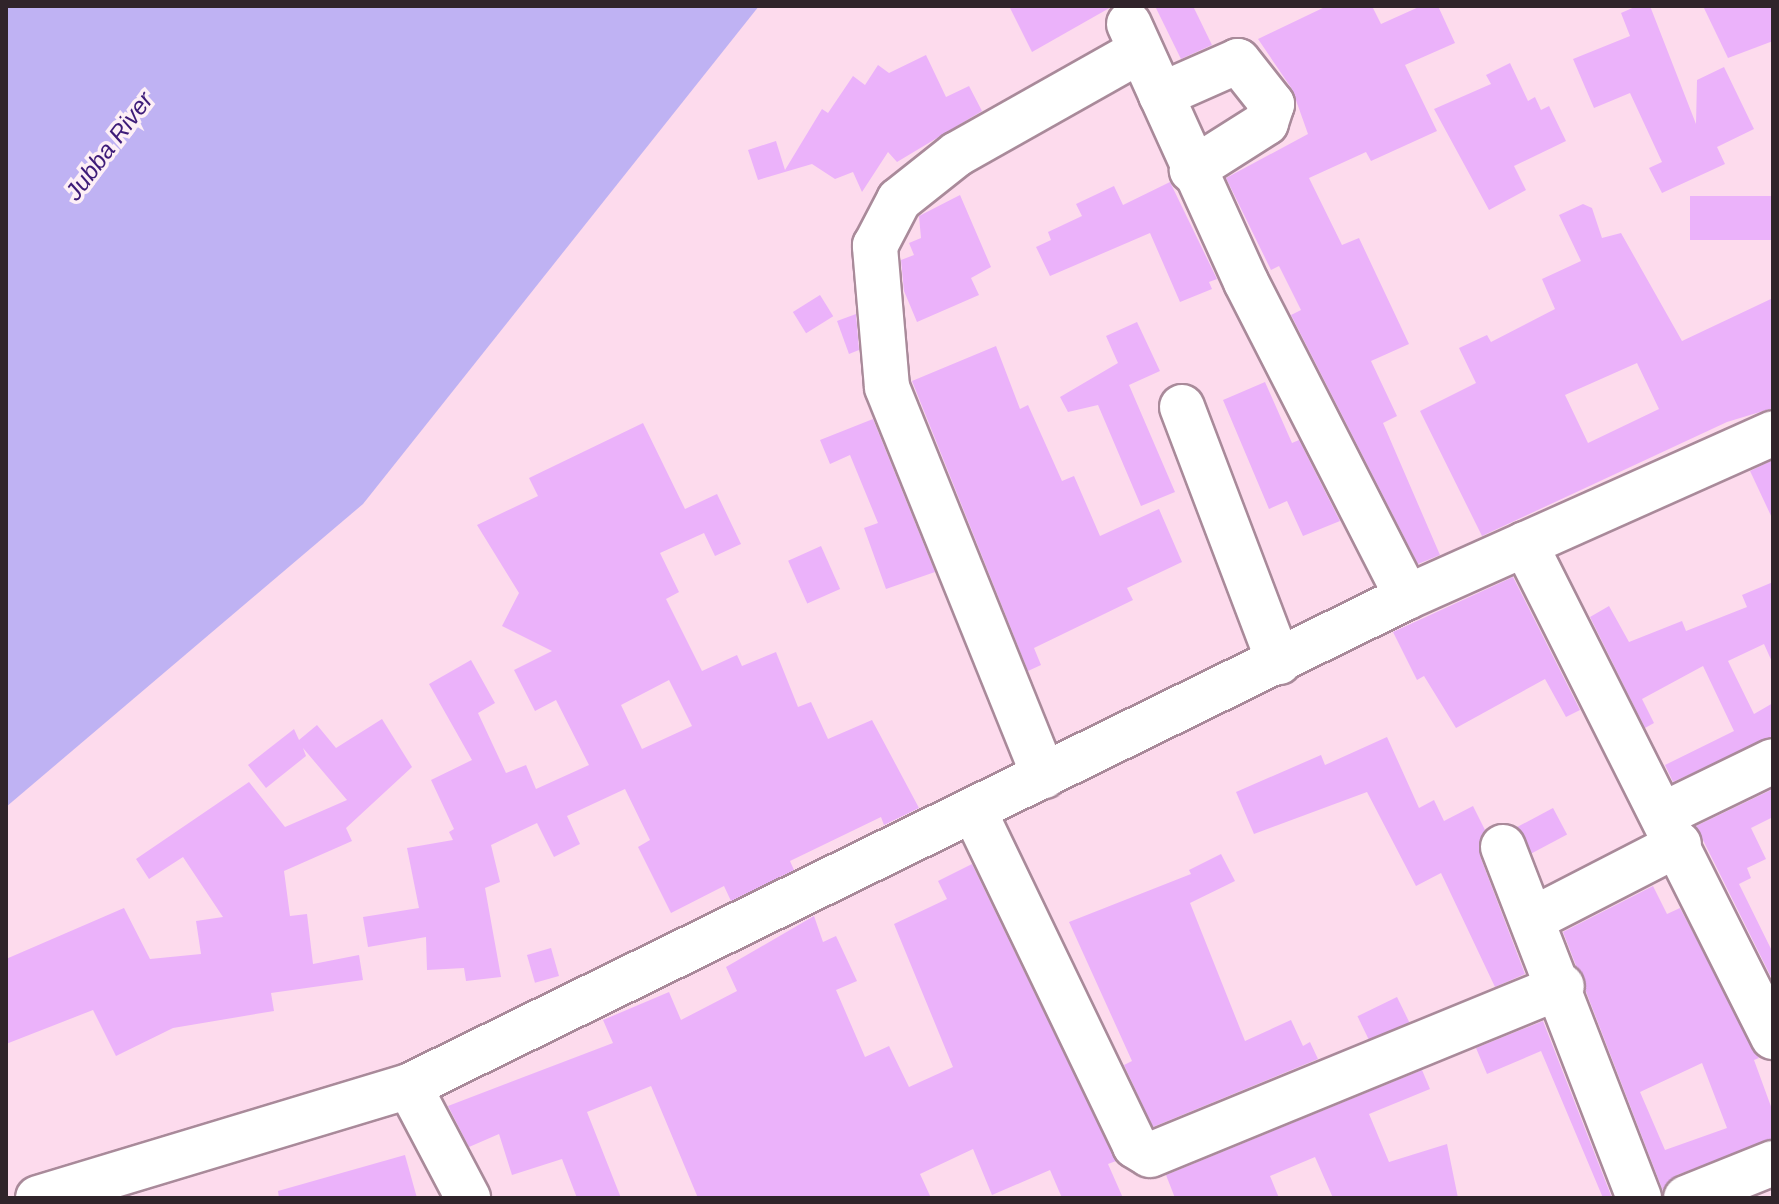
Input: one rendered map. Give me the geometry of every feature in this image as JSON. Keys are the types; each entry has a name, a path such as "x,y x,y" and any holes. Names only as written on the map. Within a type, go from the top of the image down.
{"street":[{"path":"1044,776 887,387 875,246 899,200 957,154 1133,38 1192,170 1407,597"},
{"path":"1161,95 1238,61 1272,104 1266,123 1192,170"},
{"path":"1182,407 1279,662"},
{"path":"38,1198 409,1086 975,813 1407,597 1773,433"},
{"path":"1525,544 1672,829 1773,1037"},
{"path":"1533,919 1773,761"},
{"path":"975,813 1135,1146 1150,1155 1562,986"},
{"path":"1503,847 1562,986 1639,1198"},
{"path":"409,1086 468,1198"},
{"path":"1686,1198 1773,1163"}],"water":[{"name":"Jubba River","path":"6,6 759,6 363,504 6,807"}],"building":[{"path":"1009,6 1113,6 1032,52"},
{"path":"1155,6 1193,6 1212,45 1181,59"},
{"path":"1327,6 1372,6 1381,24 1421,6 1438,6 1455,43 1405,65 1437,131 1371,161 1366,152 1309,178 1342,245 1359,238 1409,344 1371,361 1397,416 1383,423 1440,555 1418,564 1291,315 1301,310 1279,266 1271,270 1226,178 1308,134 1292,89 1258,39"},
{"path":"1637,6 1650,6 1696,124 1697,80 1724,67 1754,129 1717,147 1725,164 1662,193 1649,168 1662,162 1630,93 1594,108 1573,59 1630,36 1621,13"},
{"path":"1703,6 1773,6 1773,41 1728,58"},
{"path":"926,55 946,97 969,86 982,111 897,162 888,152 862,192 853,172 835,179 812,164 758,180 748,150 776,141 785,170 822,109 828,113 853,76 865,85 878,65 889,73"},
{"path":"1510,63 1528,101 1535,97 1541,110 1549,106 1566,141 1514,166 1526,190 1489,210 1434,109 1491,84 1486,75"},
{"path":"1170,182 1217,279 1209,282 1212,289 1180,302 1150,233 1050,276 1036,247 1051,240 1048,232 1082,216 1076,204 1114,186 1123,205"},
{"path":"960,195 991,267 971,278 979,295 917,322 904,291 901,260 914,255 909,243 921,238 919,216"},
{"path":"1690,196 1773,196 1773,240 1690,240"},
{"path":"1583,204 1592,208 1602,238 1621,233 1682,341 1773,298 1773,408 1727,422 1482,536 1420,411 1476,383 1459,348 1487,335 1491,342 1555,309 1542,279 1581,261 1559,215","holes":["1637,363 1659,409 1588,443 1565,395"]},
{"path":"820,295 833,316 806,333 793,312"},
{"path":"856,314 859,350 849,354 837,321"},
{"path":"1137,322 1160,371 1129,385 1175,492 1141,506 1098,405 1068,412 1060,397 1118,363 1106,336"},
{"path":"996,346 1020,409 1028,405 1062,481 1074,476 1100,536 1159,509 1182,562 1127,588 1133,600 1034,648 1041,665 1028,671 912,381"},
{"path":"1265,382 1292,443 1299,440 1340,521 1303,536 1287,501 1269,509 1223,400"},
{"path":"873,419 935,572 886,589 864,528 878,523 850,455 830,464 820,440"},
{"path":"643,423 685,509 717,494 741,544 715,556 704,533 660,553 679,592 666,599 702,671 737,655 742,666 776,652 798,707 811,702 828,739 872,720 919,808 884,825 881,817 790,861 794,870 731,901 724,886 671,913 638,847 650,840 625,789 567,816 580,844 554,857 537,823 491,845 500,882 485,888 501,977 466,981 464,968 427,970 426,937 368,947 363,917 419,908 407,848 453,840 449,832 454,829 431,780 472,760 429,684 471,660 495,703 478,713 506,773 526,765 536,789 589,765 556,700 535,711 514,670 552,651 502,626 519,593 477,525 538,496 529,478","holes":["669,680 692,726 642,749 621,705"]},
{"path":"1773,460 1773,520 1750,471"},
{"path":"821,546 840,589 807,604 788,561"},
{"path":"1513,577 1580,710 1566,717 1545,679 1456,728 1424,676 1417,680 1393,632"},
{"path":"1773,582 1773,664 1764,644 1728,661 1754,714 1773,703 1773,736 1673,782 1665,765 1734,731 1703,666 1642,699 1654,723 1645,728 1590,617 1609,606 1629,642 1682,621 1686,631 1747,607 1742,595"},
{"path":"382,719 412,767 346,828 352,841 284,871 290,916 307,914 313,964 359,955 363,980 271,993 274,1011 173,1028 116,1056 93,1010 6,1044 6,959 124,908 150,959 201,954 196,921 223,917 183,857 149,879 136,859 249,782 285,827 347,800 303,748 306,756 266,788 248,765 294,729 299,740 317,725 336,748"},
{"path":"1387,737 1419,808 1434,800 1444,821 1473,806 1485,830 1480,856 1525,974 1495,987 1441,873 1416,886 1367,792 1254,834 1236,792 1321,755 1325,765"},
{"path":"1773,789 1773,817 1751,828 1766,859 1747,868 1751,878 1739,884 1773,953 1773,981 1696,826"},
{"path":"1553,808 1567,834 1531,854 1517,827"},
{"path":"1221,854 1235,881 1190,903 1245,1041 1291,1020 1303,1046 1310,1042 1318,1059 1153,1127 1124,1065 1132,1061 1069,922 1191,874 1189,870"},
{"path":"972,864 1116,1161 1108,1164 1123,1198 1062,1198 1050,1170 992,1195 973,1149 920,1174 931,1198 698,1198 651,1086 587,1112 621,1198 577,1198 562,1159 512,1175 499,1134 469,1147 448,1106 613,1043 603,1020 669,992 681,1020 737,991 726,967 814,916 823,942 836,936 857,981 836,990 865,1057 889,1046 909,1087 953,1067 894,924 947,899 938,881"},
{"path":"1653,886 1667,914 1680,908 1759,1058 1754,1060 1773,1112 1773,1139 1677,1175 1663,1191 1563,932","holes":["1702,1063 1727,1128 1665,1150 1640,1092"]},
{"path":"551,948 559,976 535,983 527,955"},
{"path":"1397,997 1409,1022 1370,1041 1357,1016"},
{"path":"1543,1021 1612,1198 1603,1198 1541,1051 1487,1074 1476,1048"},
{"path":"1422,1070 1430,1089 1369,1114 1389,1162 1447,1144 1458,1198 1333,1198 1315,1157 1270,1176 1279,1198 1175,1198 1166,1175"},
{"path":"405,1155 417,1198 279,1198 278,1191"}]}
